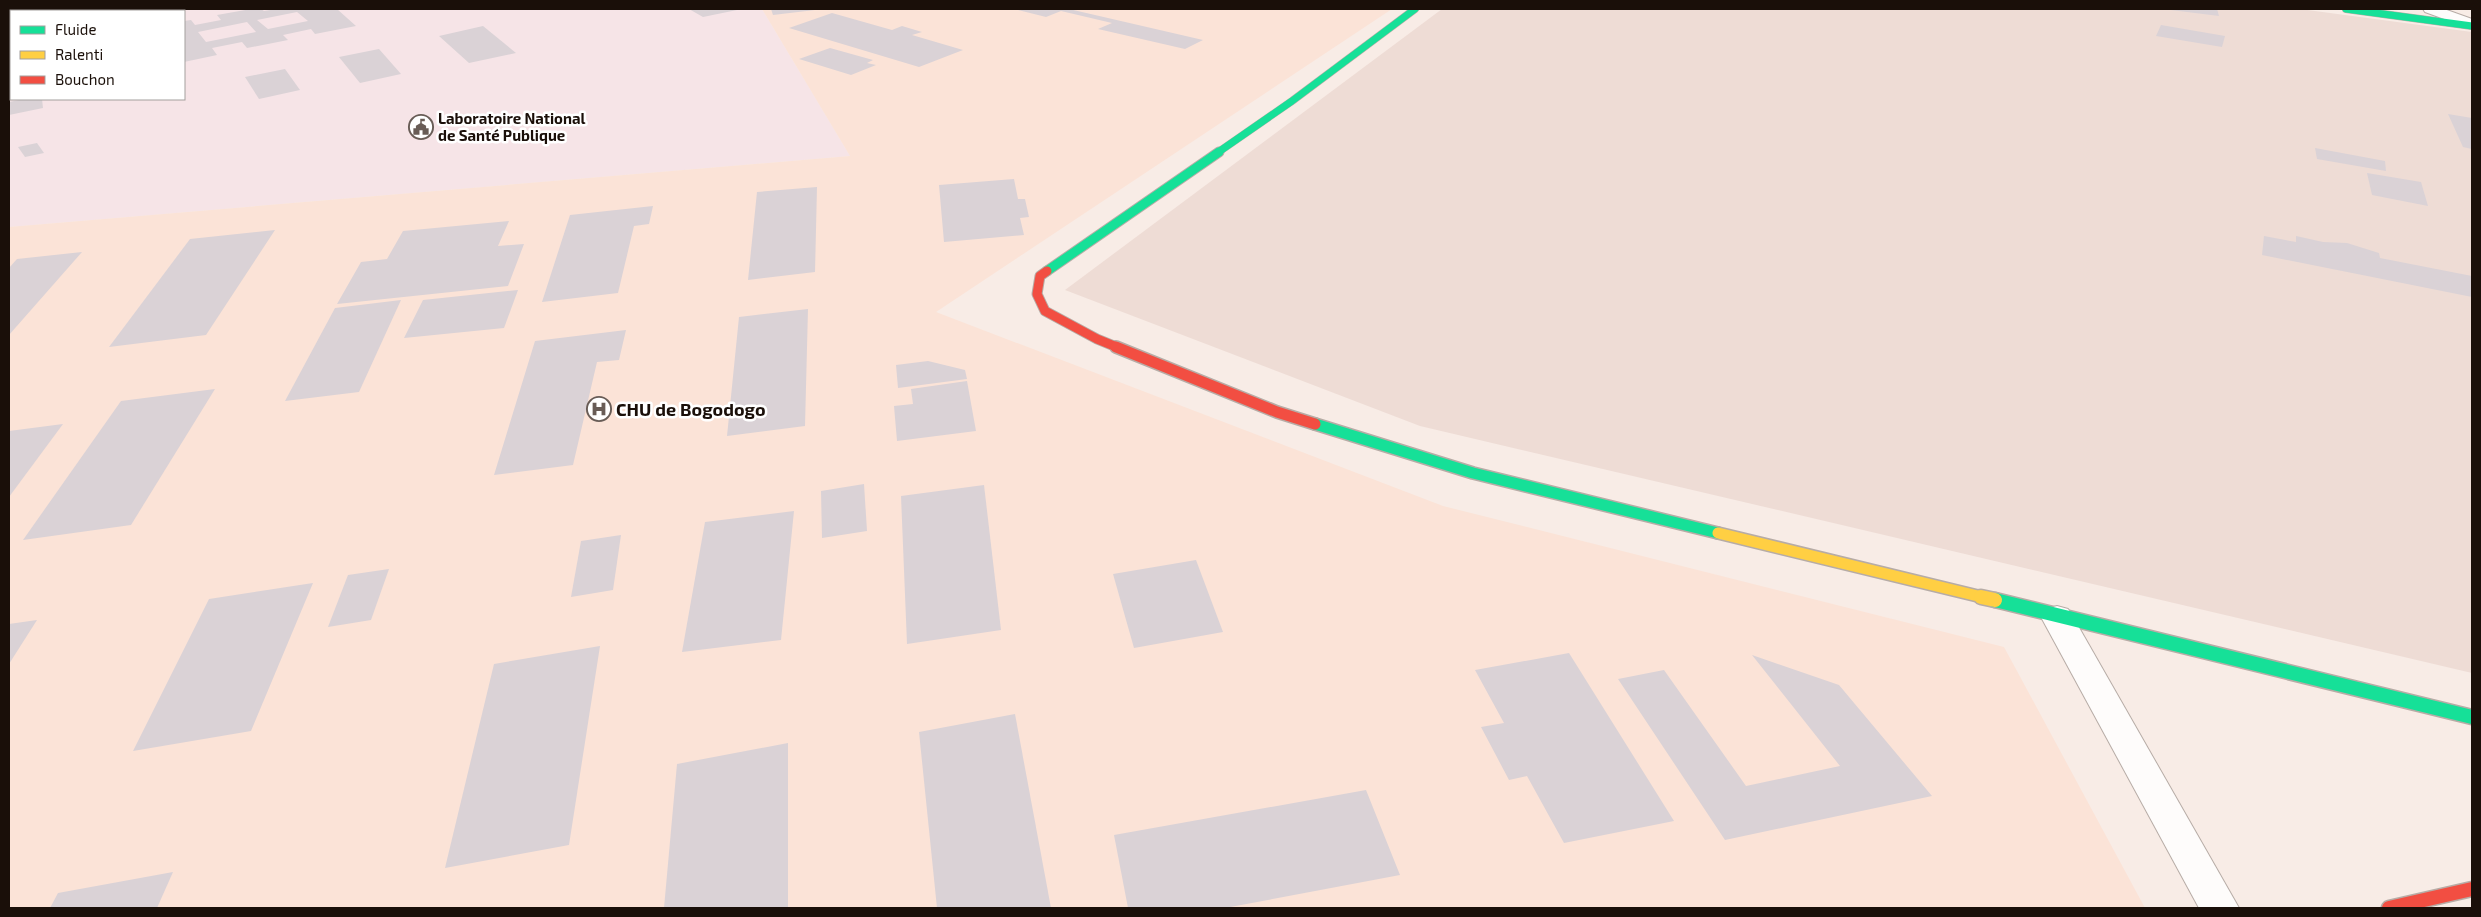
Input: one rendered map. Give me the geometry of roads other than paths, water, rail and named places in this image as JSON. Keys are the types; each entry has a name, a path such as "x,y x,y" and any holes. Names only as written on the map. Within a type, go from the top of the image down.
{"street":[{"path":"1415,9 1276,112 1040,276 1037,294 1045,311 1097,339 1277,412 1473,473 2472,717"},
{"path":"2346,9 2472,25"},
{"path":"2430,9 2472,25"},
{"path":"2057,617 2219,908"},
{"path":"2389,908 2472,889"}],"place":[{"name":"Laboratoire National de Santé Publique","path":"421,127"},
{"name":"CHU de Bogodogo","path":"599,409"}]}
